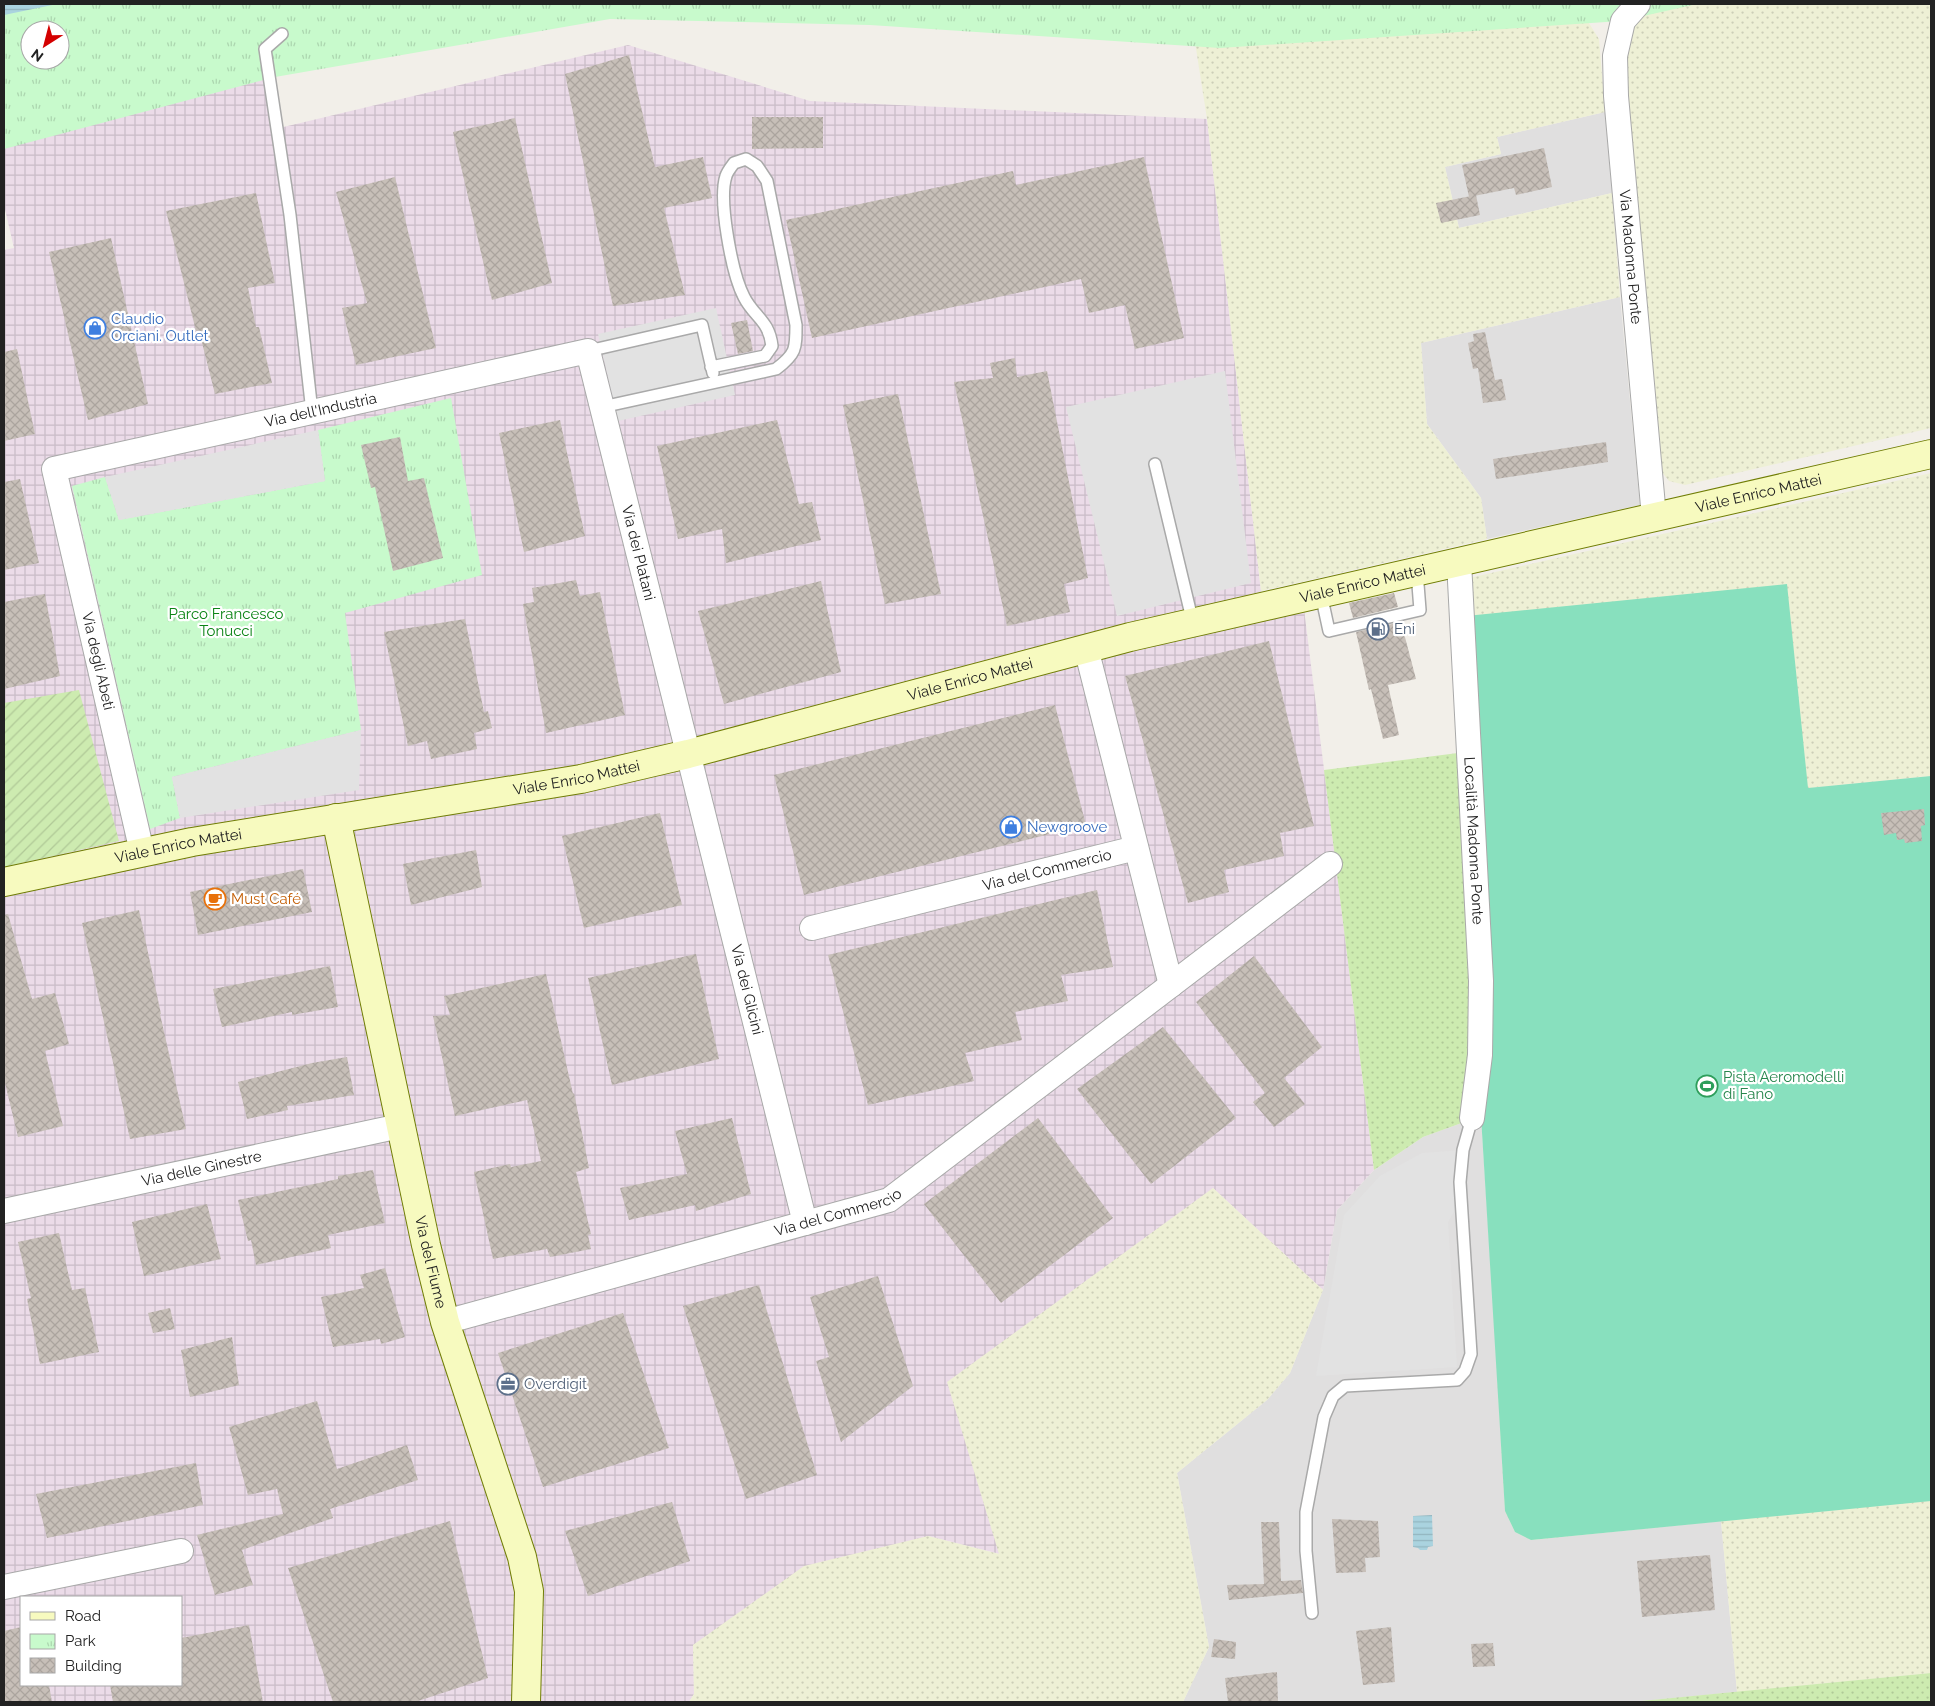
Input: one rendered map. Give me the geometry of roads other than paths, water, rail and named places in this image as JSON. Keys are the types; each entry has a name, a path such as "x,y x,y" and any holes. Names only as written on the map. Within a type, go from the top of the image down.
{"street":[{"name":"Via Madonna Ponte","path":"1638,4 1623,21 1615,56 1616,96 1654,517"},
{"name":"Via dell'Industria","path":"54,469 588,350"},
{"name":"Via dei Platani","path":"588,350 688,754"},
{"name":"Viale Enrico Mattei","path":"4,882 142,852 336,818 581,779 688,754 1086,648 1931,454"},
{"name":"Via degli Abeti","path":"54,469 142,852"},
{"name":"Località Madonna Ponte","path":"1459,562 1481,981 1480,1055 1472,1118"},
{"path":"1086,648 1171,985"},
{"name":"Via dei Glicini","path":"688,754 805,1224"},
{"name":"Via del Fiume","path":"336,818 426,1245 446,1322 522,1556 529,1591 526,1702"},
{"name":"Via del Commercio","path":"812,928 1136,848"},
{"name":"Via del Commercio","path":"446,1322 889,1200 1330,864"},
{"name":"Via delle Ginestre","path":"4,1211 400,1126"},
{"path":"4,1587 181,1551"}],"lane":[{"path":"282,34 265,49 290,215 312,412"},
{"path":"602,407 776,369 790,359 796,345 796,325 767,181 757,166 746,159 734,163 726,176 724,196 727,235 735,272 743,296 770,333 772,346 765,356 711,367"},
{"path":"588,350 702,325 715,382"},
{"path":"1155,464 1193,623"},
{"path":"1320,594 1329,630 1420,610 1417,572"},
{"path":"1312,1613 1306,1551 1306,1512 1324,1417 1333,1396 1345,1386 1457,1380 1465,1371 1471,1354 1460,1182 1463,1150 1472,1118"}],"water":[{"path":"4,4 57,4 4,15"},
{"path":"1432,1515 1433,1546 1428,1547 1427,1550 1413,1547 1413,1516"}],"place":[{"name":"Claudio Orciani. Outlet","path":"95,328"},
{"name":"Eni","path":"1378,629"},
{"name":"Newgroove","path":"1011,827"},
{"name":"Must Café","path":"215,899"},
{"name":"Pista Aeromodelli di Fano","path":"1707,1086"},
{"name":"Overdigit","path":"508,1384"}],"park label":[{"name":"Parco Francesco Tonucci","path":"226,622"}]}
